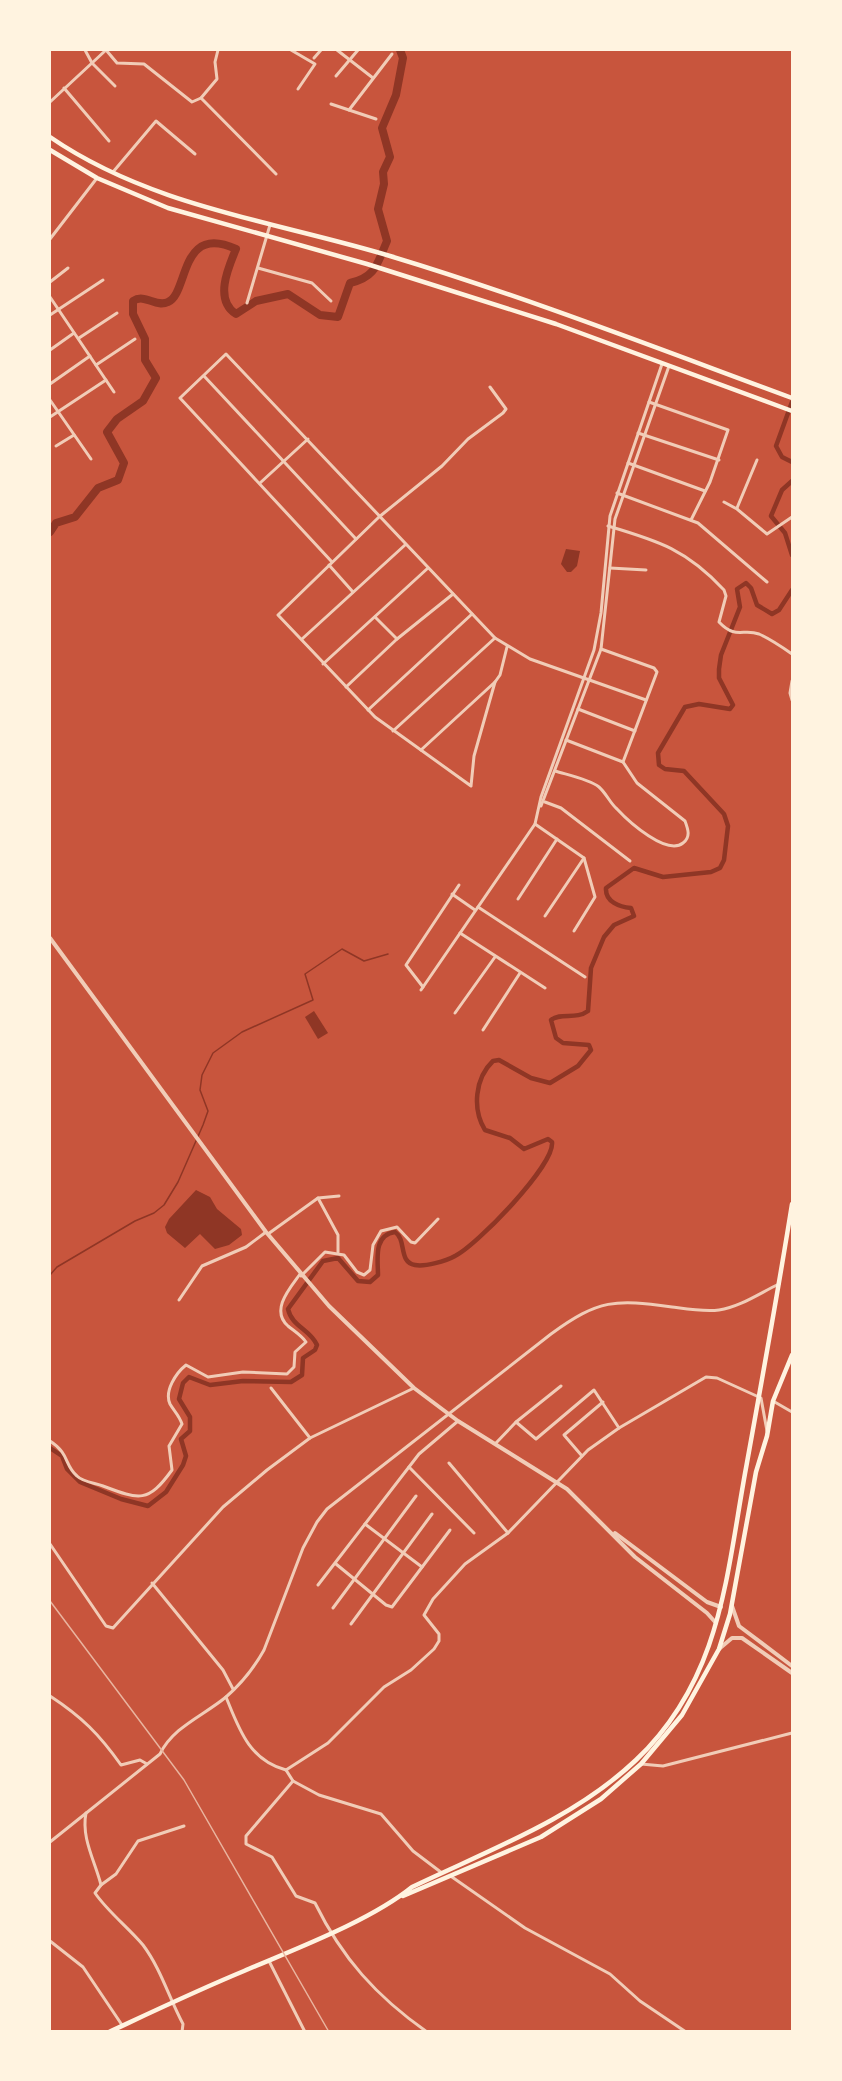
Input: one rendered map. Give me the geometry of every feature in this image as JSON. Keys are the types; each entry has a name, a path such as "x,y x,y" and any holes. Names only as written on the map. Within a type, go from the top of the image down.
{"main road":[{"path":"50,137 76,155 172,198 387,255 507,295 791,397"},
{"path":"50,150 97,178 168,208 383,268 556,324 792,411"},
{"path":"400,1897 412,1887 536,1829 598,1793 638,1759 679,1707 701,1668 722,1607 761,1398 792,1204"},
{"path":"109,2031 171,2001 333,1932 400,1897 452,1878 541,1837 601,1799 642,1764 682,1715 719,1648 732,1605 756,1472 767,1436 774,1401 792,1354"}],"street":[{"path":"85,50 92,63 115,86"},
{"path":"50,102 106,50 117,63 144,64 192,102 201,98 217,79 215,62 218,50"},
{"path":"291,50 315,64 298,89"},
{"path":"314,58 321,50"},
{"path":"337,50 373,78"},
{"path":"336,76 358,50"},
{"path":"349,110 392,54"},
{"path":"64,88 109,141"},
{"path":"201,98 276,174"},
{"path":"331,104 376,118"},
{"path":"112,173 156,121 195,154"},
{"path":"50,239 97,178"},
{"path":"247,303 270,225"},
{"path":"50,282 68,268"},
{"path":"258,268 312,283 331,301"},
{"path":"50,315 103,280"},
{"path":"50,297 114,392"},
{"path":"78,339 117,312"},
{"path":"50,350 74,333"},
{"path":"96,365 135,339"},
{"path":"353,592 260,483 180,398 228,354 495,638 507,647 646,700"},
{"path":"50,384 90,356"},
{"path":"459,885 406,965 422,989 535,824 599,632 608,526 662,362"},
{"path":"542,801 601,649 614,528 669,364"},
{"path":"204,376 356,539"},
{"path":"50,417 106,380"},
{"path":"490,387 502,400 506,408 503,413 468,439 442,466 379,517 279,615 368,710 393,731 471,786 474,756 495,682"},
{"path":"50,400 91,459"},
{"path":"649,402 728,430 719,460 691,520"},
{"path":"638,433 719,460"},
{"path":"56,446 74,435"},
{"path":"260,483 308,439"},
{"path":"737,509 757,460"},
{"path":"627,463 705,491"},
{"path":"617,493 691,520 705,528 767,582"},
{"path":"724,502 737,509 764,533 773,532 791,519"},
{"path":"608,526 673,548 706,572 726,596 719,622 721,625 740,635 757,633 792,654"},
{"path":"302,639 405,544"},
{"path":"323,664 428,568"},
{"path":"610,568 646,570"},
{"path":"346,687 398,639 453,594"},
{"path":"368,710 472,614"},
{"path":"375,617 398,639"},
{"path":"393,731 495,638"},
{"path":"421,750 495,682 500,675 507,647"},
{"path":"601,649 656,669 623,762"},
{"path":"792,681 789,693 792,700"},
{"path":"578,709 635,731"},
{"path":"555,771 598,786 617,809 661,844 672,848 687,839 688,830 685,821 637,783 623,762 566,740"},
{"path":"542,801 561,808 630,861"},
{"path":"535,824 584,858 595,897 574,931"},
{"path":"518,899 557,839"},
{"path":"545,916 584,858"},
{"path":"452,894 585,977"},
{"path":"460,933 545,988"},
{"path":"50,938 267,1233 312,1288 414,1388 458,1421 556,1482 611,1531 635,1557 707,1612 718,1624"},
{"path":"455,1012 495,957"},
{"path":"483,1030 520,973"},
{"path":"180,1300 202,1266 246,1247 318,1198 339,1196"},
{"path":"318,1198 338,1234 338,1252"},
{"path":"50,1441 62,1449 71,1470 79,1479 135,1498 148,1496 160,1486 172,1470 169,1446 182,1424 178,1413 170,1403 169,1393 180,1369 186,1365 208,1377 243,1372 286,1374 294,1367 295,1352 306,1342 285,1324 281,1308 285,1294 322,1253 338,1252 364,1275 370,1270 373,1245 381,1231 397,1227 411,1242 415,1243 438,1219"},
{"path":"50,1842 160,1754 171,1736 226,1697 255,1665 264,1650 303,1548 327,1509 551,1334 588,1309 625,1301 693,1310 718,1310 780,1284"},
{"path":"286,1770 328,1743 384,1688 411,1670 434,1649 440,1634 424,1615 433,1599 465,1564 508,1533 582,1456 619,1428 706,1377 717,1378 761,1398 767,1436"},
{"path":"496,1443 516,1422 561,1386"},
{"path":"271,1388 310,1438"},
{"path":"50,1544 109,1629 116,1625 223,1507 310,1438 414,1388"},
{"path":"516,1422 536,1439 594,1390 619,1428"},
{"path":"774,1401 792,1412"},
{"path":"582,1456 564,1435 603,1402"},
{"path":"318,1585 419,1454 458,1421"},
{"path":"449,1462 508,1533"},
{"path":"409,1467 474,1533"},
{"path":"333,1608 416,1496"},
{"path":"351,1624 432,1514"},
{"path":"365,1524 422,1567"},
{"path":"336,1564 372,1594 392,1607 450,1530"},
{"path":"611,1531 624,1538 707,1602 722,1607"},
{"path":"152,1583 223,1670 233,1689"},
{"path":"732,1605 739,1626 792,1665"},
{"path":"719,1648 732,1638 742,1638 792,1673"},
{"path":"50,1696 78,1714 99,1735 121,1765 140,1760 147,1764"},
{"path":"226,1697 247,1746 257,1756 286,1770 292,1781 319,1795 381,1814 413,1851 442,1873"},
{"path":"642,1764 663,1766 792,1733"},
{"path":"292,1781 245,1840 250,1848 272,1857 291,1892 315,1903 326,1926 333,1932 344,1953 382,1998 427,2031"},
{"path":"87,1812 84,1832 101,1885"},
{"path":"182,2031 183,2024 160,1973 143,1945 95,1893 101,1885 116,1874 138,1841 184,1827"},
{"path":"452,1878 525,1928 610,1974 640,2001 686,2031"},
{"path":"50,1941 83,1967 122,2026 128,2031"},
{"path":"269,1960 305,2031"}],"shaded area":[{"path":"566,549 580,551 577,566 571,572 567,572 561,564"},
{"path":"314,1011 328,1033 318,1039 305,1017"},
{"path":"196,1190 210,1197 217,1209 241,1229 242,1235 229,1245 215,1249 200,1234 185,1248 167,1233 165,1227 169,1219"}],"waterway":[{"path":"50,532 56,523 75,517 98,488 118,480 124,463 107,432 117,419 143,401 156,378 145,360 145,339 133,314 133,301 142,299 159,303 168,302 175,296 188,262 195,252 204,245 218,243 236,249 227,274 224,292 229,308 236,314 256,301 288,294 320,315 338,317 350,283 365,277 378,263 387,241 378,209 384,184 383,172 390,157 382,128 396,95 403,58 400,50"},
{"path":"792,402 776,446 782,457 792,462"},
{"path":"792,481 782,490 771,516 785,533 792,555"},
{"path":"50,1448 62,1456 67,1469 80,1482 121,1499 148,1506 166,1492 186,1456 181,1439 190,1431 190,1417 179,1399 183,1383 189,1377 210,1385 243,1381 291,1382 302,1375 303,1358 315,1350 317,1345 310,1335 293,1320 288,1309 323,1261 338,1258 358,1281 370,1282 378,1275 380,1243 388,1234 395,1232 401,1240 406,1260 410,1263 419,1265 441,1262 455,1256 479,1237 496,1222 528,1186 550,1153 552,1142 548,1139 524,1149 510,1138 485,1130 478,1113 477,1103 482,1076 493,1061 499,1060 531,1078 550,1083 578,1066 591,1050 589,1045 563,1043 556,1038 551,1020 559,1016 579,1015 588,1011 591,968 604,937 614,925 634,916 631,908 618,905 611,900 606,893 606,888 634,868 663,877 711,872 720,868 724,860 728,826 724,814 684,771 665,769 659,765 658,753 685,707 699,704 730,709 733,705 719,678 719,669 721,655 740,607 737,589 746,583 751,588 757,605 772,614 779,610 792,590"},
{"path":"50,1275 57,1267 135,1221 154,1213 164,1205 178,1182 208,1111 200,1090 202,1075 213,1053 242,1032 313,1000 305,974 342,949 364,961 388,954"}],"railway":[{"path":"50,1601 184,1780 329,2032"}]}
